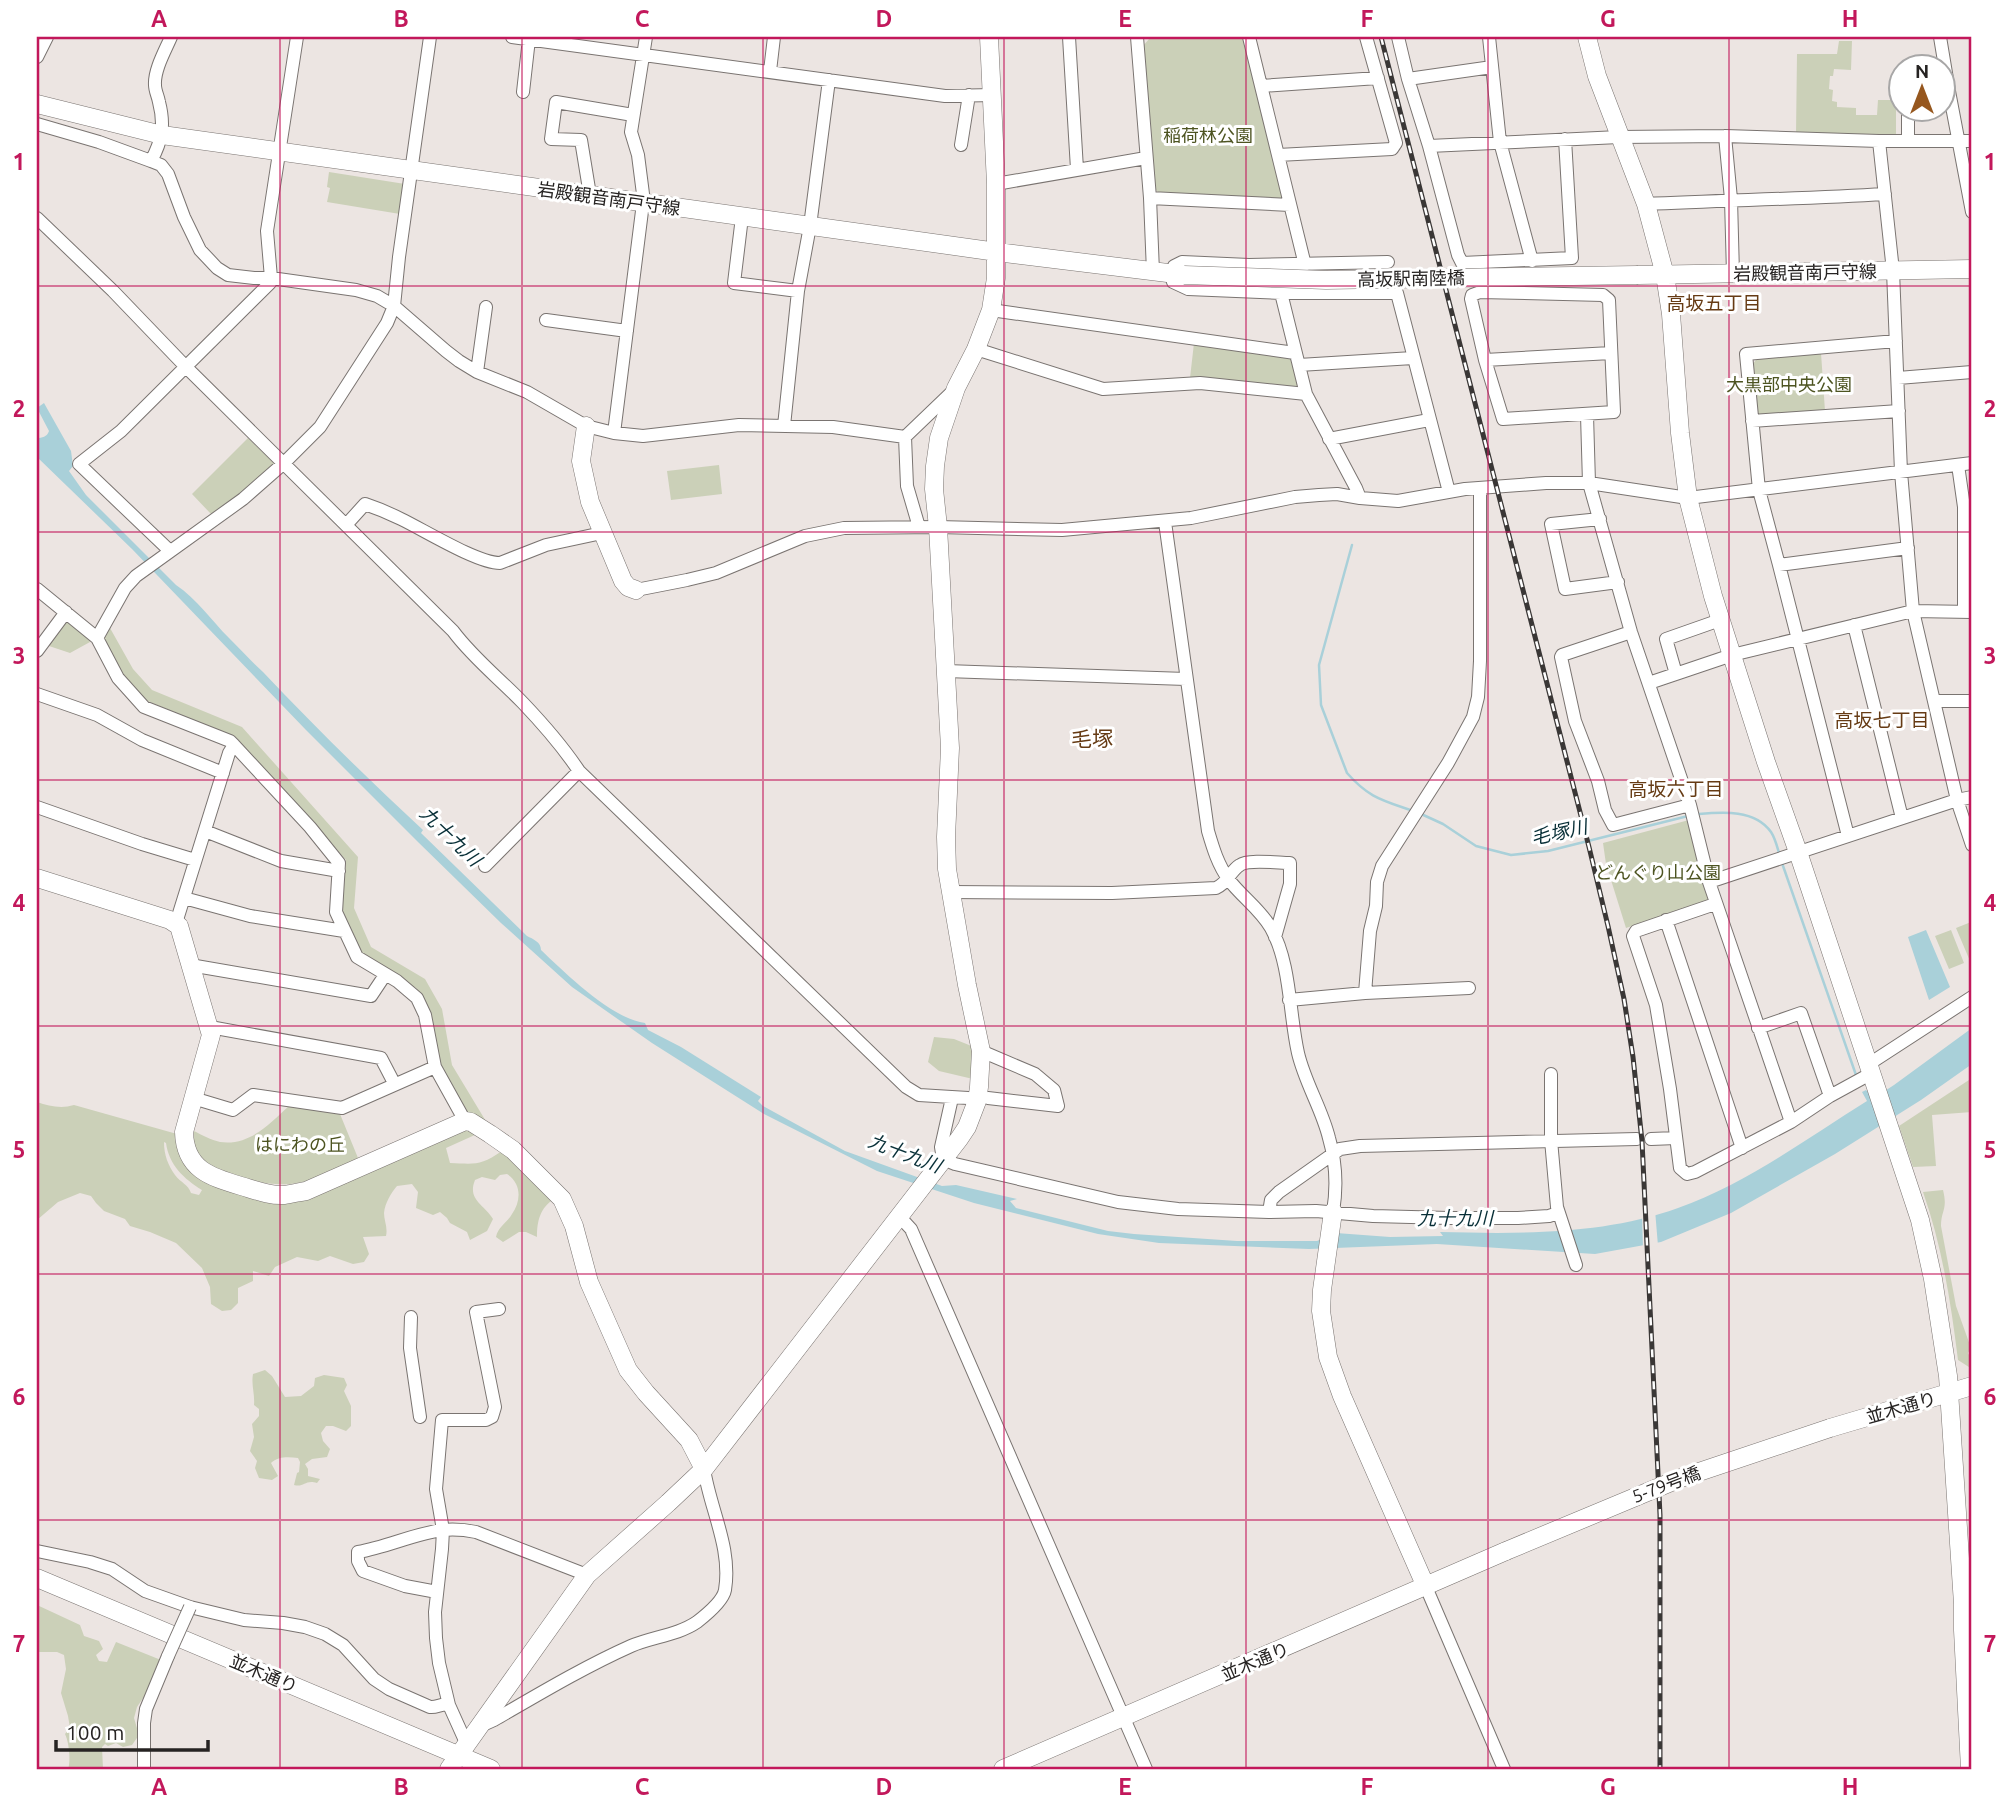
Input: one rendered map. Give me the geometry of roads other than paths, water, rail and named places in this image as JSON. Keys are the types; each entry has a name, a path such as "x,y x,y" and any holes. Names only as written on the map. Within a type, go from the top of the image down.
{"street":[{"path":"37,57 47,37"},
{"path":"151,161 161,144 162,135 155,84 171,37"},
{"path":"168,553 79,464 121,431 270,283 267,231 297,37"},
{"path":"97,638 129,583 243,499 320,426 387,323 394,306 430,37"},
{"path":"512,37 945,96 993,95"},
{"path":"614,433 643,203 638,155 631,132 646,37"},
{"path":"770,71 774,37"},
{"path":"458,1756 587,1576 704,1469 960,1139 974,1108 979,1087 981,1051 947,869 950,748 934,489 939,438 956,388 976,349 990,310 996,278 996,184 989,37"},
{"path":"1069,37 1077,169"},
{"path":"1136,37 1150,198 1173,282 1188,289 1281,293 1397,293 1449,492"},
{"path":"1250,37 1305,265"},
{"path":"1278,155 1392,149 1396,143 1366,37"},
{"path":"1398,37 1462,263 1572,258 1565,139"},
{"path":"1489,37 1500,142 1532,261"},
{"path":"1587,37 1597,76 1646,204 1665,275 1671,314 1680,433 1688,498 1697,539 1766,762 1920,1220 1931,1268 1948,1393 1963,1604 1970,1769"},
{"path":"523,92 529,39"},
{"path":"1408,79 1492,67"},
{"path":"1261,86 1378,78"},
{"path":"784,426 798,291 810,226 829,79"},
{"path":"961,145 969,95"},
{"path":"590,195 581,140 551,139 556,102 633,115"},
{"name":"岩殿観音南戸守線","path":"37,104 162,135 281,153 1169,274"},
{"path":"1908,122 1908,140"},
{"path":"1953,122 1972,212"},
{"path":"37,124 99,142 160,165 168,174 200,250 217,268 228,275 271,278 356,290 377,296 394,306 446,351 477,372 527,392 586,426 643,436 726,426 784,426 833,427 905,437"},
{"path":"1429,146 1619,137 1725,136 1972,141"},
{"path":"1725,136 1731,199 1733,274"},
{"path":"1879,141 1893,271 1901,471 1913,611 1957,800 1972,845"},
{"path":"996,184 1146,158"},
{"path":"1646,204 1885,194"},
{"path":"1150,198 1290,205"},
{"path":"743,217 734,283 798,291"},
{"path":"37,218 524,704 579,771 906,1087 919,1096 968,1098"},
{"path":"1169,274 1174,266 1182,262 1305,265 1388,262"},
{"name":"岩殿観音南戸守線","path":"1638,275 1972,269"},
{"name":"高坂駅南陸橋","path":"1169,274 1326,280 1638,275"},
{"path":"1480,292 1603,295 1609,300 1614,412 1503,419 1485,360 1472,295 1480,292"},
{"path":"1281,293 1306,394 1360,498"},
{"path":"477,372 486,307"},
{"path":"990,310 1297,359 1413,358"},
{"path":"546,320 627,331"},
{"path":"1848,836 1759,489 1746,354 1896,341"},
{"path":"976,349 1103,389 1200,383 1306,394"},
{"path":"1485,360 1611,353"},
{"path":"1898,378 1972,372"},
{"path":"919,527 907,486 905,437 956,388"},
{"path":"1752,421 1899,411"},
{"path":"1587,415 1590,484 1631,632 1690,805 1715,904 1791,1122"},
{"path":"1329,439 1429,420"},
{"path":"586,426 581,461 590,502 623,581 636,590 716,573 805,536 844,528 1062,530 1165,522 1296,497 1337,494 1398,501 1449,492 1546,483 1590,484 1688,498 1972,463"},
{"path":"1649,683 1732,655 1913,611 1968,611 1968,555 1958,465"},
{"path":"1365,993 1370,931 1382,866 1448,763 1473,717 1478,697 1480,489"},
{"path":"346,525 365,504 396,516 492,563 500,563 557,541 602,533"},
{"path":"1600,519 1551,524 1565,590 1618,582"},
{"path":"1165,522 1208,831 1228,879 1270,926 1282,950 1301,1065 1329,1136 1333,1155 1336,1195 1326,1254 1321,1311 1328,1357 1342,1396 1504,1769"},
{"path":"1779,565 1908,548"},
{"path":"37,589 97,638 118,678 138,702 144,707 230,741 310,827 339,863 336,912 357,957 405,987 417,998 425,1015 435,1067 466,1121"},
{"path":"37,650 66,612"},
{"path":"1676,674 1666,639 1720,620"},
{"path":"1854,625 1902,818"},
{"path":"1631,632 1562,655 1575,721 1598,781 1605,810 1613,825 1690,805"},
{"path":"946,671 1186,679"},
{"path":"37,694 97,715 142,740 223,774"},
{"path":"1934,701 1972,701"},
{"path":"176,923 229,753 234,745"},
{"path":"485,866 579,771"},
{"path":"1709,882 1972,797"},
{"path":"37,807 195,860"},
{"path":"205,831 281,861 339,871"},
{"path":"950,892 1126,893 1216,888 1223,885 1239,865 1290,863 1290,884 1275,937"},
{"path":"37,878 176,923 182,934 210,1027 209,1044 184,1132 184,1144 193,1163 202,1172 221,1181 272,1194 285,1195 306,1191 466,1121 513,1150 562,1199 573,1226 589,1282 628,1370 689,1440 704,1469 707,1490 726,1556 724,1591 722,1598 697,1622 682,1630 635,1644 581,1670 483,1724"},
{"path":"184,898 250,916 344,931"},
{"path":"1715,904 1636,931 1633,936 1656,1005 1680,1168 1688,1174 1791,1122 1872,1073 1972,996"},
{"path":"1666,920 1742,1148"},
{"path":"190,965 371,996 385,975"},
{"path":"1289,1000 1469,988"},
{"path":"1758,1028 1801,1013 1830,1096"},
{"path":"210,1027 381,1058 394,1083"},
{"path":"981,1051 1035,1074 1054,1090 1058,1106 988,1098"},
{"path":"193,1098 233,1110 253,1095 342,1108 435,1067"},
{"path":"1551,1074 1551,1140 1559,1216 1575,1263"},
{"path":"942,1161 941,1147 952,1098"},
{"path":"1651,1139 1676,1138"},
{"path":"1269,1212 1271,1200 1279,1192 1340,1149 1360,1146 1637,1139"},
{"path":"942,1161 1118,1202 1178,1209 1269,1212 1316,1210 1333,1214 1449,1218 1559,1216"},
{"path":"899,1216 911,1229 1146,1769"},
{"path":"458,1756 436,1638 443,1530 436,1489 442,1420 490,1420 495,1413 475,1312 499,1309"},
{"path":"411,1317 410,1348 419,1417"},
{"name":"並木通り","path":"1830,1428 1972,1386"},
{"name":"5-79号橋","path":"1506,1551 1681,1478 1830,1428"},
{"path":"437,1592 405,1586 363,1571 358,1561 358,1552 378,1549 443,1530 477,1532 587,1576"},
{"path":"37,1551 112,1569 145,1591 190,1607 244,1620 305,1627 325,1634 343,1645 374,1679 389,1689 430,1707 449,1705"},
{"name":"並木通り","path":"1003,1769 1506,1551"},
{"name":"並木通り","path":"37,1578 491,1769"},
{"path":"1963,1604 1972,1622"},
{"path":"144,1769 146,1709 190,1607"}],"water":[{"path":"44,403 71,451 73,466 69,471 86,495 423,830 421,833 576,982 618,1013 645,1023 648,1030 681,1047 761,1097 758,1101 763,1106 845,1151 942,1186 956,1185 1017,1199 1010,1201 1016,1208 1108,1231 1237,1241 1317,1241 1336,1233 1390,1237 1443,1236 1440,1232 1500,1233 1591,1228 1649,1217 1678,1208 1752,1174 1867,1101 1862,1092 1866,1090 1874,1098 1972,1028 1972,1064 1835,1154 1731,1213 1661,1242 1595,1254 1437,1244 1309,1249 1159,1243 1098,1234 974,1203 877,1171 764,1114 652,1043 572,987 501,923 306,730 132,549 37,457 37,438 44,437 49,431 37,408"},
{"path":"1926,930 1950,987 1929,1000 1908,937"}],"waterway":[{"name":"毛塚川","path":"1352,545 1319,665 1321,705 1347,773 1369,793 1413,811"},
{"name":"毛塚川","path":"1419,813 1443,824 1476,846 1511,855 1548,851 1688,816"},
{"name":"毛塚川","path":"1698,814 1738,814 1756,819 1771,832 1779,853"},
{"name":"毛塚川","path":"1782,863 1856,1075"}],"railway":[{"path":"1381,37 1589,847 1624,999 1642,1141 1660,1515 1660,1769"}],"district":[{"name":"高坂五丁目","path":"1714,303"},
{"name":"高坂七丁目","path":"1882,720"},
{"name":"毛塚","path":"1092,738"},
{"name":"高坂六丁目","path":"1676,789"}],"park label":[{"name":"稲荷林公園","path":"1208,135"},
{"name":"大黒部中央公園","path":"1789,384"},
{"name":"どんぐり山公園","path":"1658,872"},
{"name":"はにわの丘","path":"300,1144"}],"water label":[{"name":"九十九川","path":"451,836"},
{"name":"九十九川","path":"905,1153"},
{"name":"九十九川","path":"1455,1218"}]}
